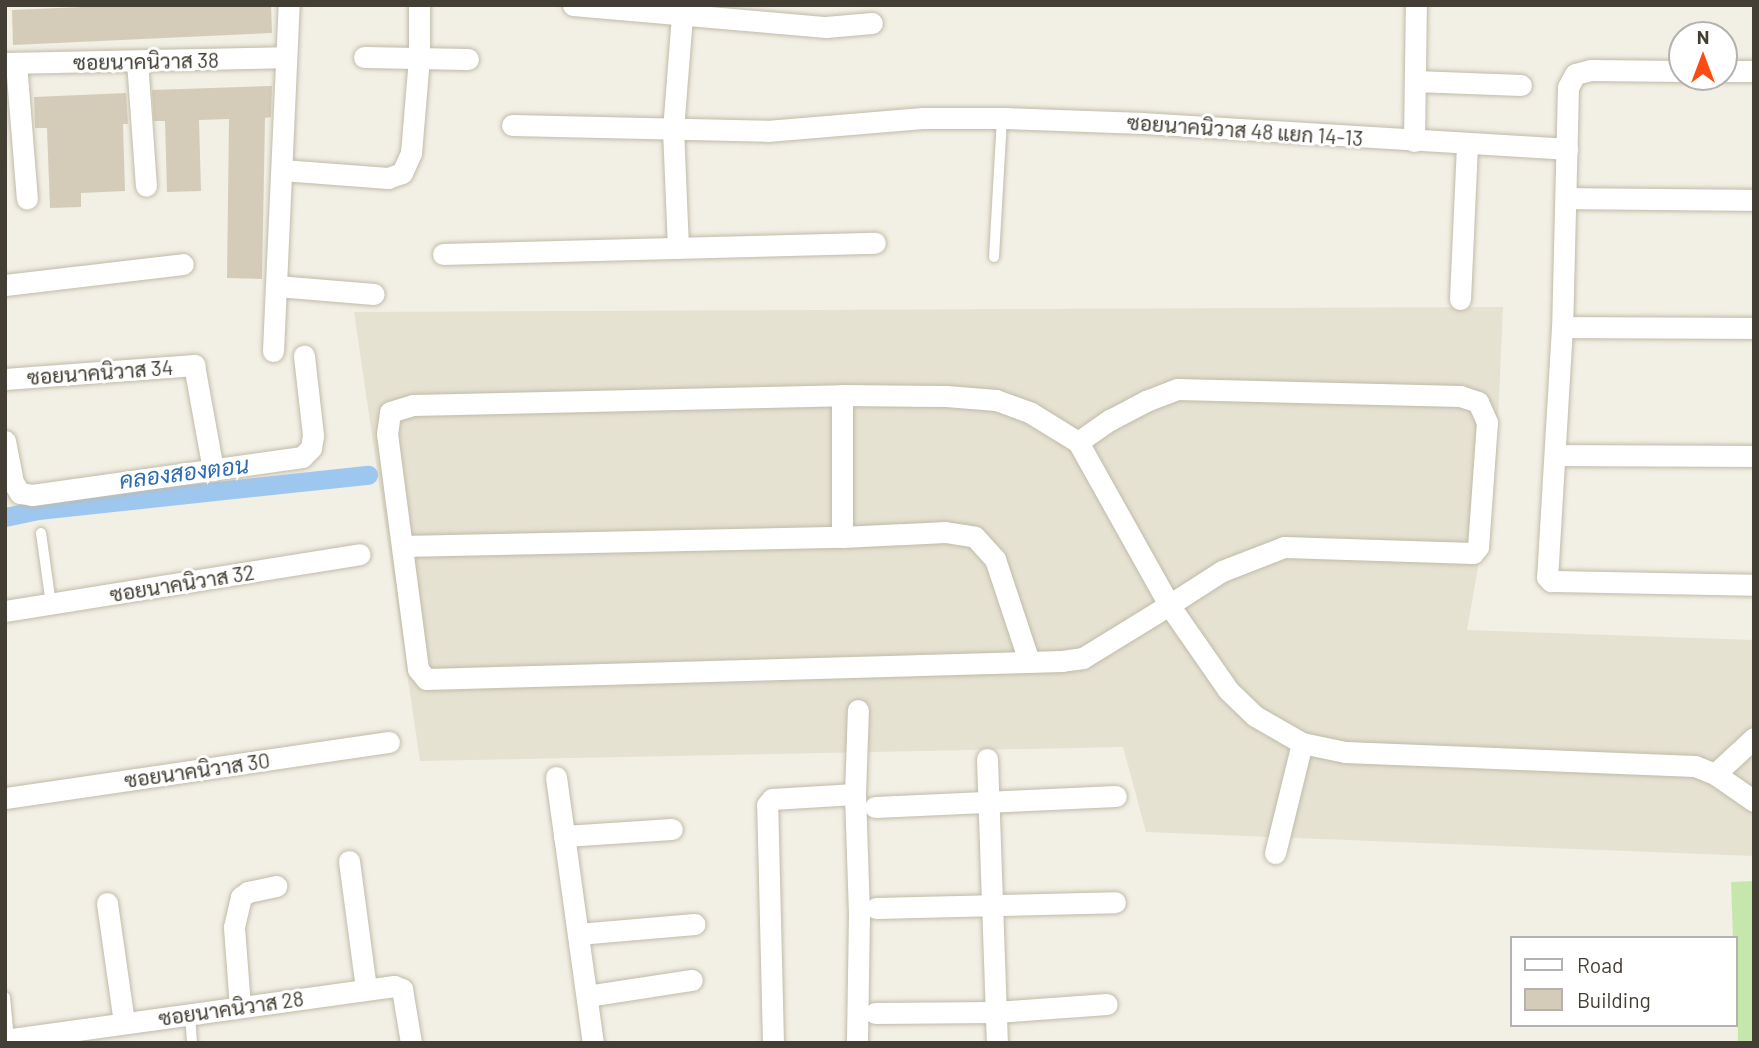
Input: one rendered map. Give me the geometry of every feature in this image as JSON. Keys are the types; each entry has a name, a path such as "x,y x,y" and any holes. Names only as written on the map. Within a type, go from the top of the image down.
{"street":[{"path":"273,351 289,5"},
{"path":"282,170 388,178 402,173 411,153 419,57 419,5"},
{"path":"573,5 826,27 872,23"},
{"path":"1414,141 1416,5"},
{"path":"678,248 673,130 682,15"},
{"name":"ซอยนาคนิวาส 38","path":"11,63 286,57"},
{"path":"364,57 468,59"},
{"path":"137,61 146,186"},
{"path":"11,63 27,199"},
{"path":"1668,71 1591,70 1575,74 1569,87 1562,327 1547,576 1551,581 1754,585"},
{"path":"1415,81 1521,85"},
{"name":"ซอยนาคนิวาส 48 แยก 14-13","path":"512,125 767,131 922,118 1002,118 1143,123 1567,149"},
{"path":"1460,299 1468,144"},
{"path":"1566,198 1754,200"},
{"path":"443,254 875,243"},
{"path":"5,285 183,264"},
{"path":"277,286 373,294"},
{"path":"1562,327 1754,328"},
{"path":"5,441 13,482 20,493 33,495 302,457 311,448 313,435 304,356"},
{"name":"ซอยนาคนิวาส 34","path":"5,379 194,365 213,470"},
{"path":"1079,442 1134,407 1177,389 1460,396 1478,402 1487,422 1475,552 1284,547 1222,571 1169,605 1083,658 1062,662 426,679 418,669 387,434 390,412 413,405 842,395 946,396 996,400 1031,413 1079,442 1169,605 1228,691 1255,716 1302,743 1345,752 1695,766 1715,774 1754,800"},
{"path":"842,395 842,537"},
{"path":"1555,455 1754,456"},
{"path":"402,546 842,537 945,532 975,537 995,559 1029,661"},
{"name":"ซอยนาคนิวาส 32","path":"5,611 359,554"},
{"path":"857,1043 859,913 855,794 858,710"},
{"path":"1715,774 1754,738"},
{"name":"ซอยนาคนิวาส 30","path":"5,797 389,742"},
{"path":"1275,853 1302,743"},
{"path":"987,759 997,1043"},
{"path":"556,777 593,1043"},
{"path":"773,1043 767,805 772,799 855,794"},
{"path":"875,807 1116,796"},
{"path":"564,836 672,829"},
{"path":"349,861 366,989"},
{"path":"240,1007 234,927 241,897 248,892 276,886"},
{"path":"876,908 1115,901"},
{"path":"107,903 124,1023"},
{"path":"578,934 695,924"},
{"path":"587,996 692,980"},
{"name":"ซอยนาคนิวาส 28","path":"7,1040 72,1037 124,1023 394,986 402,989 411,1043"},
{"path":"875,1013 996,1012 1107,1004"}],"lane":[{"path":"994,257 1002,118"},
{"path":"41,533 51,604"},
{"path":"5,997 7,1040"},
{"path":"190,1014 192,1043"}],"shaded area":[{"path":"1503,307 1496,466 1467,630 1754,640 1754,856 1146,832 1123,747 420,761 354,312"}],"green space":[{"path":"1754,881 1754,1043 1738,1043 1738,936 1733,936 1731,882"}],"building":[{"path":"131,5 271,5 272,33 13,45 12,10"},
{"path":"272,86 271,117 265,118 262,279 227,278 229,119 199,120 201,191 167,192 165,121 154,121 152,90"},
{"path":"126,93 128,124 123,124 125,191 81,193 81,207 50,208 47,128 35,128 34,97"}],"waterway":[{"name":"คลองสองตอน","path":"5,517 38,510 368,475"}]}
